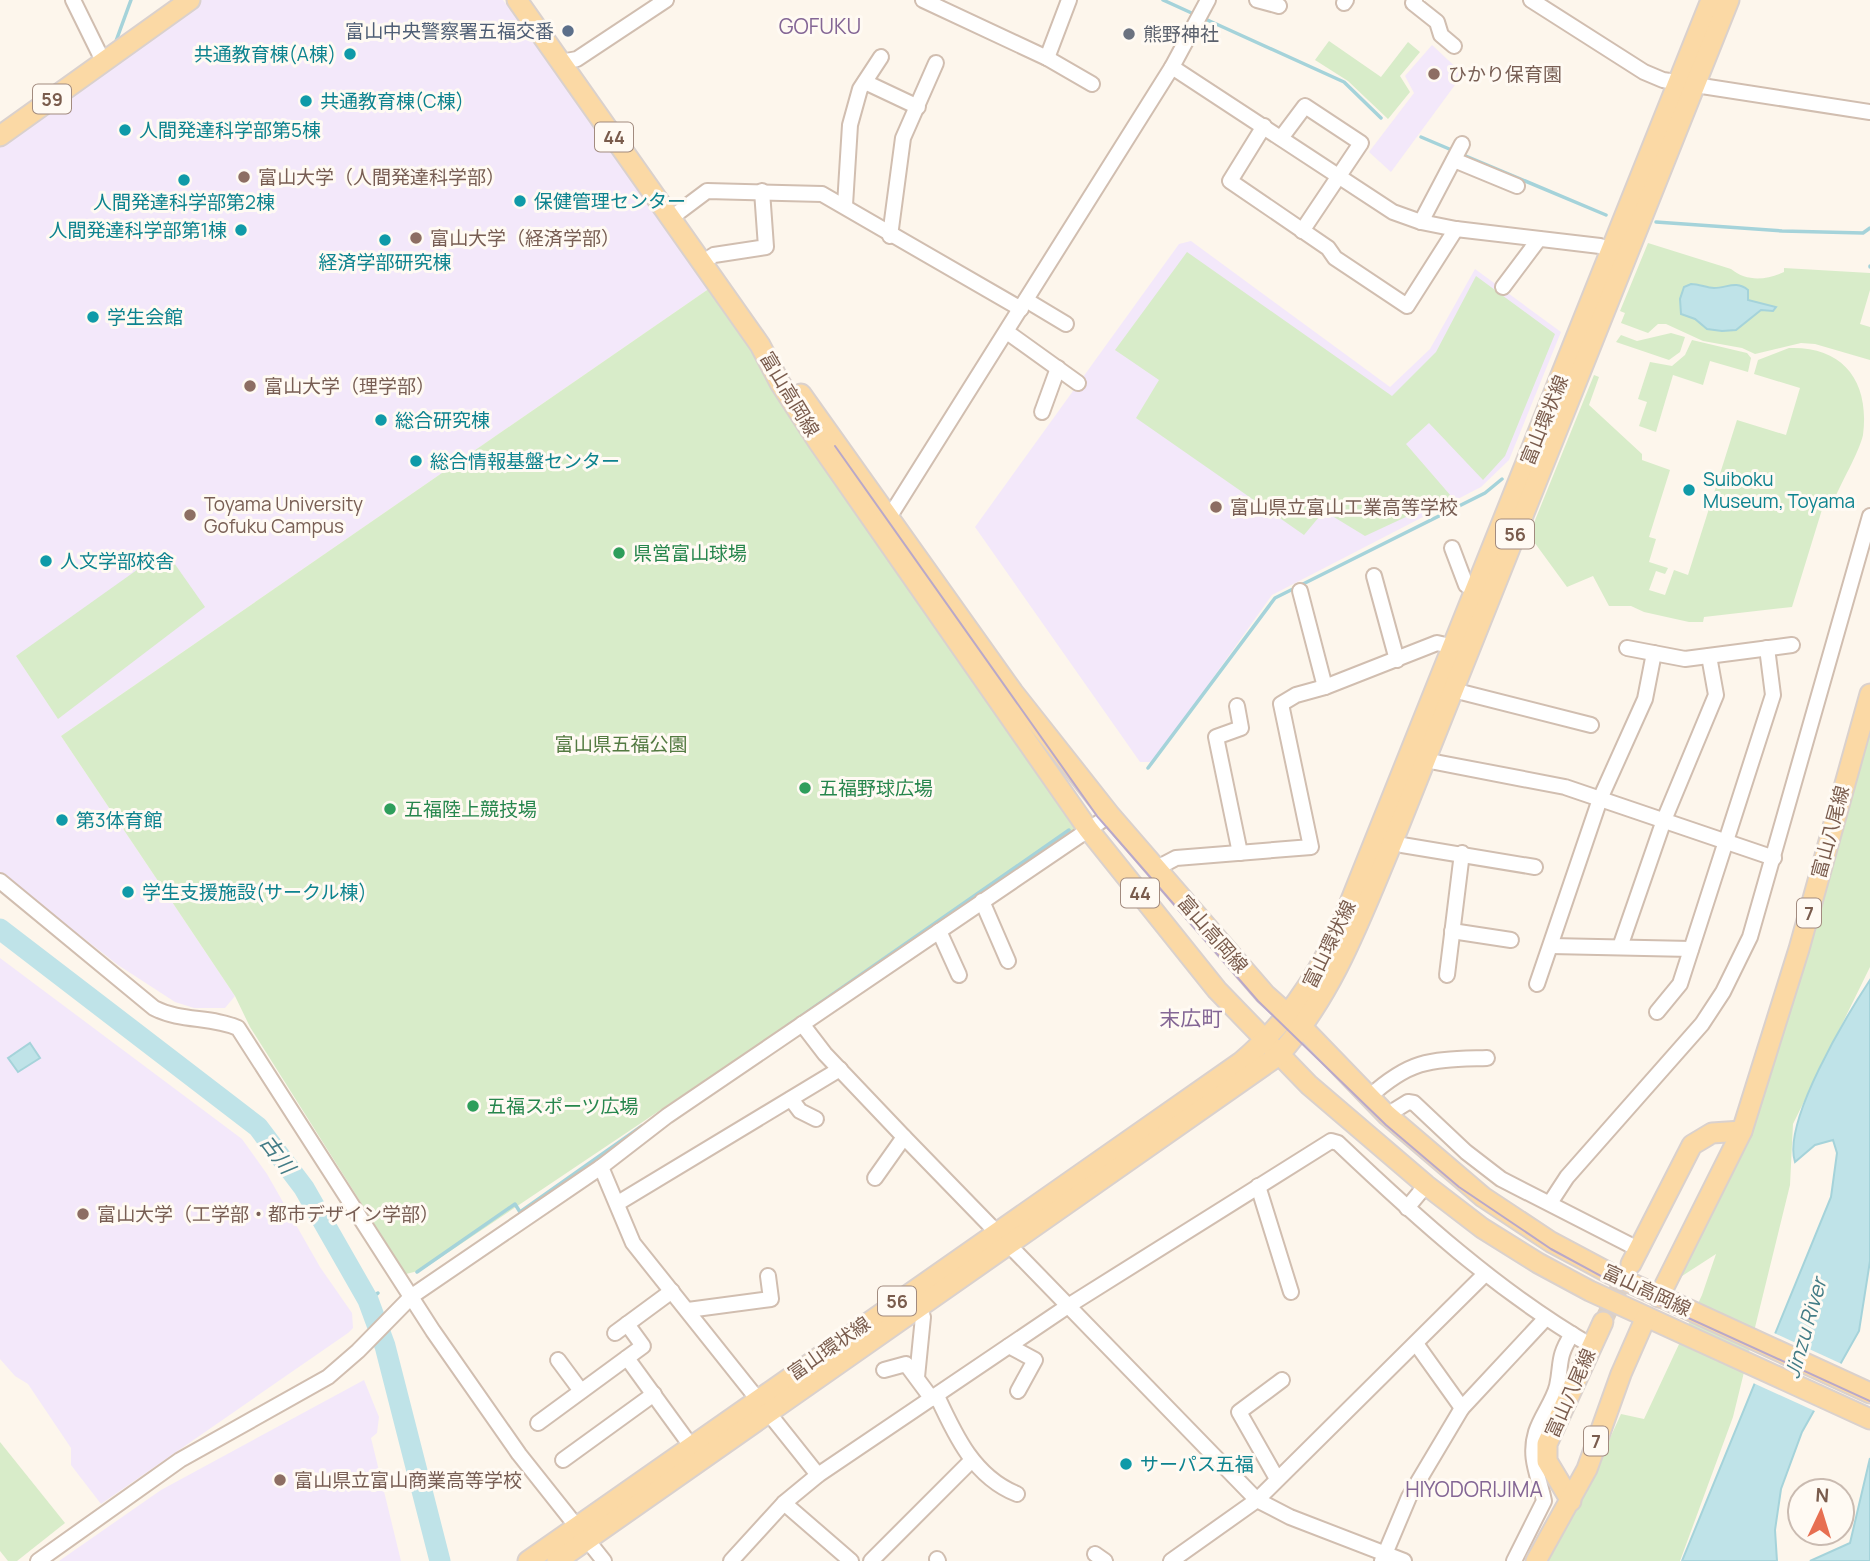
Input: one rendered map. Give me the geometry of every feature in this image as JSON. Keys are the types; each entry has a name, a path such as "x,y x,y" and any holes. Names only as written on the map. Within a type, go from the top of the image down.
{"main road":[{"name":"59","path":"0,136 190,0"},
{"name":"44","path":"517,0 760,345"},
{"name":"富山環状線","path":"1687,83 1711,0"},
{"name":"富山環状線","path":"528,1561 581,1535 1272,1048 1296,1021 1318,1006 1348,949 1385,837 1687,83 1729,0"},
{"name":"富山環状線","path":"1461,649 1475,591 1619,254"},
{"name":"富山高岡線","path":"760,345 831,434 1013,692 1110,815 1265,994 1296,1021 1388,1115 1483,1197 1611,1274 1870,1393"},
{"name":"富山高岡線","path":"760,345 780,383 819,443 1088,829 1217,990 1272,1048 1350,1123 1426,1185 1482,1228 1538,1263 1650,1319 1870,1419"},
{"name":"富山八尾線","path":"1663,1298 1742,1130 1799,948 1870,694"},
{"path":"1634,1257 1692,1145 1712,1133 1742,1130"},
{"name":"富山環状線","path":"557,1561 581,1535 691,1446 763,1406 919,1307 1001,1238"},
{"name":"富山八尾線","path":"1536,1561 1587,1469 1621,1374 1650,1319"},
{"name":"富山八尾線","path":"1571,1501 1547,1461 1547,1444 1590,1345 1603,1322"}],"street":[{"path":"73,0 104,63"},
{"path":"561,62 577,59 666,0"},
{"path":"923,0 1046,58 1091,84"},
{"path":"1046,58 1069,0"},
{"path":"890,516 1171,67 1208,0"},
{"path":"1257,0 1279,6"},
{"path":"1415,0 1413,3 1437,22 1441,35 1454,46"},
{"path":"1531,0 1644,72 1663,80 1870,112"},
{"path":"845,205 850,125 865,82 881,57"},
{"path":"890,236 903,138 936,63"},
{"path":"1171,67 1393,212 1421,222 1456,229 1600,246 1619,254"},
{"path":"865,82 918,107"},
{"path":"1281,138 1305,106 1361,143 1341,177 1302,231"},
{"path":"1264,126 1230,181 1328,248 1335,258 1407,306 1456,229"},
{"path":"1421,222 1458,152 1517,186"},
{"path":"671,218 707,191 822,194 845,205 890,236 1023,305 1066,324"},
{"path":"707,268 714,256 766,247 762,191"},
{"path":"1503,287 1539,239"},
{"path":"1007,332 1078,383"},
{"path":"1042,412 1058,368"},
{"path":"1550,1203 1567,1177 1702,1024 1723,992 1750,937 1870,516"},
{"path":"1452,548 1466,585 1475,591"},
{"path":"1374,576 1397,660"},
{"path":"1300,591 1325,687"},
{"path":"1155,869 1176,858 1311,847 1281,704 1296,695 1325,687 1437,643 1461,649"},
{"path":"1627,648 1685,659 1792,645"},
{"path":"1657,1012 1680,984 1773,695 1767,648"},
{"path":"1537,984 1600,799 1645,699 1654,653"},
{"path":"1620,947 1664,820 1716,695 1709,656"},
{"path":"1445,688 1591,726"},
{"path":"1237,706 1241,728 1216,737 1240,853"},
{"path":"1418,756 1565,787 1774,858"},
{"path":"38,1561 180,1460 328,1377 358,1352 408,1301 601,1167 667,1116 1110,815"},
{"path":"1385,837 1535,867"},
{"path":"1447,975 1462,853"},
{"path":"0,881 154,1008 172,1017 224,1022 238,1028 408,1301 433,1331 581,1535 604,1561"},
{"path":"982,901 1008,961"},
{"path":"939,930 959,975"},
{"path":"1452,931 1511,940"},
{"path":"1551,946 1691,949"},
{"path":"802,1024 904,1137 1257,1500 1383,1558 1404,1561"},
{"path":"1369,1097 1412,1065 1429,1060 1487,1058"},
{"path":"618,1203 840,1069"},
{"path":"791,1099 800,1111 816,1119"},
{"path":"1388,1115 1408,1101 1414,1103 1488,1171 1550,1203 1634,1257"},
{"path":"875,1178 904,1137"},
{"path":"731,1561 784,1503 818,1475 1068,1306 1331,1141 1338,1143 1407,1208 1485,1275 1545,1319 1590,1345"},
{"path":"601,1167 633,1243 818,1475"},
{"path":"1407,1208 1426,1185"},
{"path":"1258,1186 1292,1292"},
{"path":"1171,1561 1257,1500 1276,1477 1417,1345 1485,1275"},
{"path":"688,1310 771,1299 768,1276"},
{"path":"538,1423 643,1346 621,1329 672,1292"},
{"path":"917,1377 923,1317 919,1307"},
{"path":"1383,1558 1409,1497 1462,1408 1545,1319"},
{"path":"1514,1561 1544,1501 1534,1470 1532,1447 1536,1430 1556,1389 1560,1353 1572,1334"},
{"path":"1417,1345 1462,1408"},
{"path":"1009,1346 1035,1360 1018,1391"},
{"path":"627,1358 691,1446"},
{"path":"558,1360 581,1391"},
{"path":"884,1370 906,1364 934,1398 972,1460 1000,1488 1017,1494"},
{"path":"1276,1477 1239,1412 1282,1380"},
{"path":"563,1460 654,1394"},
{"path":"871,1561 972,1460"},
{"path":"784,1503 851,1561"},
{"path":"1520,1561 1557,1526"}],"shaded area":[{"name":"Toyama University Gofuku Campus","path":"202,0 503,0 710,288 61,736 235,996 225,1008 194,1008 175,1002 118,965 0,873 0,143"},
{"path":"1432,45 1463,74 1391,172 1369,152 1414,93 1405,76"},
{"name":"富山県立富山工業高等学校","path":"1191,241 1390,387 1430,349 1475,269 1561,332 1509,460 1481,487 1272,595 1153,762 1140,762 975,527 1179,244"},
{"path":"0,958 242,1139 267,1174 320,1267 352,1313 353,1328 348,1333 101,1504 71,1465 71,1448 28,1384 15,1376 0,1359"},
{"name":"富山県立富山商業高等学校","path":"364,1380 379,1417 377,1433 371,1438 401,1561 59,1561 161,1490"}],"green space":[{"path":"1329,41 1381,77 1408,42 1420,52 1400,76 1410,92 1388,119 1348,81 1315,60"},
{"path":"1648,243 1731,269 1750,278 1770,277 1784,272 1784,268 1870,273 1870,290 1860,324 1870,327 1870,360 1815,344 1801,343 1755,354 1742,348 1703,341 1666,324 1658,324 1648,333 1621,323 1625,313 1620,311"},
{"path":"1187,252 1392,396 1436,352 1476,276 1555,334 1505,456 1483,480 1429,423 1406,444 1451,496 1365,536 1324,511 1304,535 1136,418 1159,380 1115,350"},
{"name":"富山県五福公園","path":"710,288 901,559 1076,831 422,1270 406,1274 250,1027 235,996 61,736"},
{"path":"1671,333 1685,337 1680,352 1669,360 1616,342 1621,335 1637,341"},
{"path":"1692,340 1747,353 1751,358 1748,372 1710,361 1703,385 1673,375 1656,432 1639,426 1647,402 1638,399 1650,362 1672,366 1685,355"},
{"path":"1789,348 1808,349 1838,360 1849,370 1857,383 1864,416 1863,435 1854,460 1832,505 1824,503 1792,607 1704,617 1703,622 1689,622 1644,612 1631,606 1609,606 1593,576 1567,587 1529,535 1594,375 1599,377 1589,405 1642,454 1642,460 1670,470 1649,537 1656,539 1649,562 1668,568 1665,574 1656,571 1649,590 1665,595 1674,570 1688,575 1737,420 1786,435 1800,388 1754,374 1758,360"},
{"path":"165,550 205,607 58,719 16,656"},
{"path":"1870,719 1870,967 1793,1124 1790,1185 1733,1417 1680,1561 1543,1561 1594,1473 1621,1414 1644,1419 1702,1295 1716,1254 1679,1278 1765,1074"},
{"path":"0,1442 65,1523 17,1561 8,1561 0,1551"}],"water":[{"path":"1691,284 1714,288 1739,285 1748,290 1748,300 1776,307 1773,311 1761,310 1736,330 1707,329 1695,319 1681,314 1680,299 1684,287"},
{"name":"Jinzu River","path":"1870,980 1870,1261 1859,1331 1802,1432 1781,1489 1775,1530 1777,1561 1682,1561 1831,1197 1837,1153 1833,1140 1815,1145 1795,1162 1794,1144 1798,1122 1819,1069"},
{"path":"30,1043 40,1058 18,1072 8,1058"},
{"path":"1870,1458 1870,1561 1810,1561 1841,1547 1856,1547 1856,1518"}],"pier":[{"path":"1772,1332 1844,1365 1817,1412 1751,1382"}],"waterway":[{"path":"116,41 131,0"},
{"path":"1163,0 1196,15"},
{"path":"1203,18 1344,82 1381,118"},
{"path":"1421,137 1454,151"},
{"path":"1461,154 1606,215"},
{"path":"1656,222 1782,231 1863,233 1870,228"},
{"path":"1148,768 1275,598 1485,493 1502,479"},
{"path":"787,1026 1069,830"},
{"name":"古川","path":"0,929 258,1127 304,1188 368,1300 385,1346 440,1561"},
{"path":"417,1272 515,1204 520,1212 642,1126"},
{"path":"368,1300 378,1293"}],"tunnel":[{"path":"1603,1322 1630,1265"}],"tram line":[{"path":"835,446 1097,816 1258,1001 1386,1125 1459,1187 1551,1249 1625,1289 1870,1401"}],"place":[{"name":"富山中央警察署五福交番","path":"568,31"},
{"name":"熊野神社","path":"1129,34"},
{"name":"共通教育棟(A棟)","path":"350,54"},
{"name":"ひかり保育園","path":"1434,74"},
{"name":"共通教育棟(C棟)","path":"306,101"},
{"name":"人間発達科学部第5棟","path":"125,130"},
{"name":"富山大学（人間発達科学部）","path":"244,177"},
{"name":"人間発達科学部第2棟","path":"184,180"},
{"name":"保健管理センター","path":"520,201"},
{"name":"人間発達科学部第1棟","path":"241,230"},
{"name":"富山大学（経済学部）","path":"416,238"},
{"name":"経済学部研究棟","path":"385,240"},
{"name":"学生会館","path":"93,317"},
{"name":"富山大学（理学部）","path":"250,386"},
{"name":"総合研究棟","path":"381,420"},
{"name":"総合情報基盤センター","path":"416,461"},
{"name":"Suiboku Museum, Toyama","path":"1689,490"},
{"name":"富山県立富山工業高等学校","path":"1216,507"},
{"name":"Toyama University Gofuku Campus","path":"190,515"},
{"name":"県営富山球場","path":"619,553"},
{"name":"人文学部校舎","path":"46,561"},
{"name":"五福野球広場","path":"805,788"},
{"name":"五福陸上競技場","path":"390,809"},
{"name":"第3体育館","path":"62,820"},
{"name":"学生支援施設(サークル棟)","path":"128,892"},
{"name":"五福スポーツ広場","path":"473,1106"},
{"name":"富山大学（工学部・都市デザイン学部）","path":"83,1214"},
{"name":"サーパス五福","path":"1126,1464"},
{"name":"富山県立富山商業高等学校","path":"280,1480"}],"district":[{"name":"GOFUKU","path":"820,26"},
{"name":"末広町","path":"1191,1018"},
{"name":"HIYODORIJIMA","path":"1474,1489"}]}
